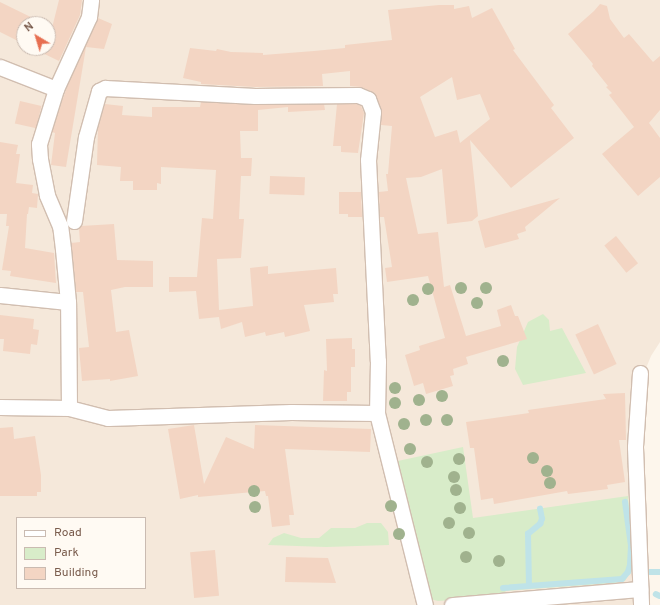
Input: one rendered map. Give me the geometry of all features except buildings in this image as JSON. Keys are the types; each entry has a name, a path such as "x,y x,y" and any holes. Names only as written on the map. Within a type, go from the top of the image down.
{"street":[{"path":"74,222 47,195 40,159 39,144 56,89 89,18 91,0"},
{"path":"0,67 56,89"},
{"path":"69,408 68,302 74,222 91,116 99,91 105,88 255,96 358,95 368,99 372,112 368,160 378,361 378,413 425,605"},
{"path":"0,295 68,302"},
{"path":"640,373 635,447 641,605"},
{"path":"0,407 69,408 108,418 291,412 378,413"},
{"path":"452,605 640,589"}],"shaded area":[{"path":"0,0 660,0 660,342 651,356 640,383 650,605 0,605"}],"green space":[{"path":"543,314 549,320 550,331 562,328 586,373 523,385 515,369 517,347 528,322"},
{"path":"463,447 473,518 628,496 634,566 625,581 506,591 500,597 438,601 430,599 393,462"},
{"path":"367,523 381,523 388,532 389,545 326,547 268,545 273,538 284,533 301,538 319,538 331,528 355,528"}],"waterway":[{"path":"503,588 622,579 628,572 630,565 631,546 625,502"},
{"path":"529,586 528,534 540,524 542,519 540,509"},
{"path":"650,572 660,572"},
{"path":"656,594 660,596"}]}
